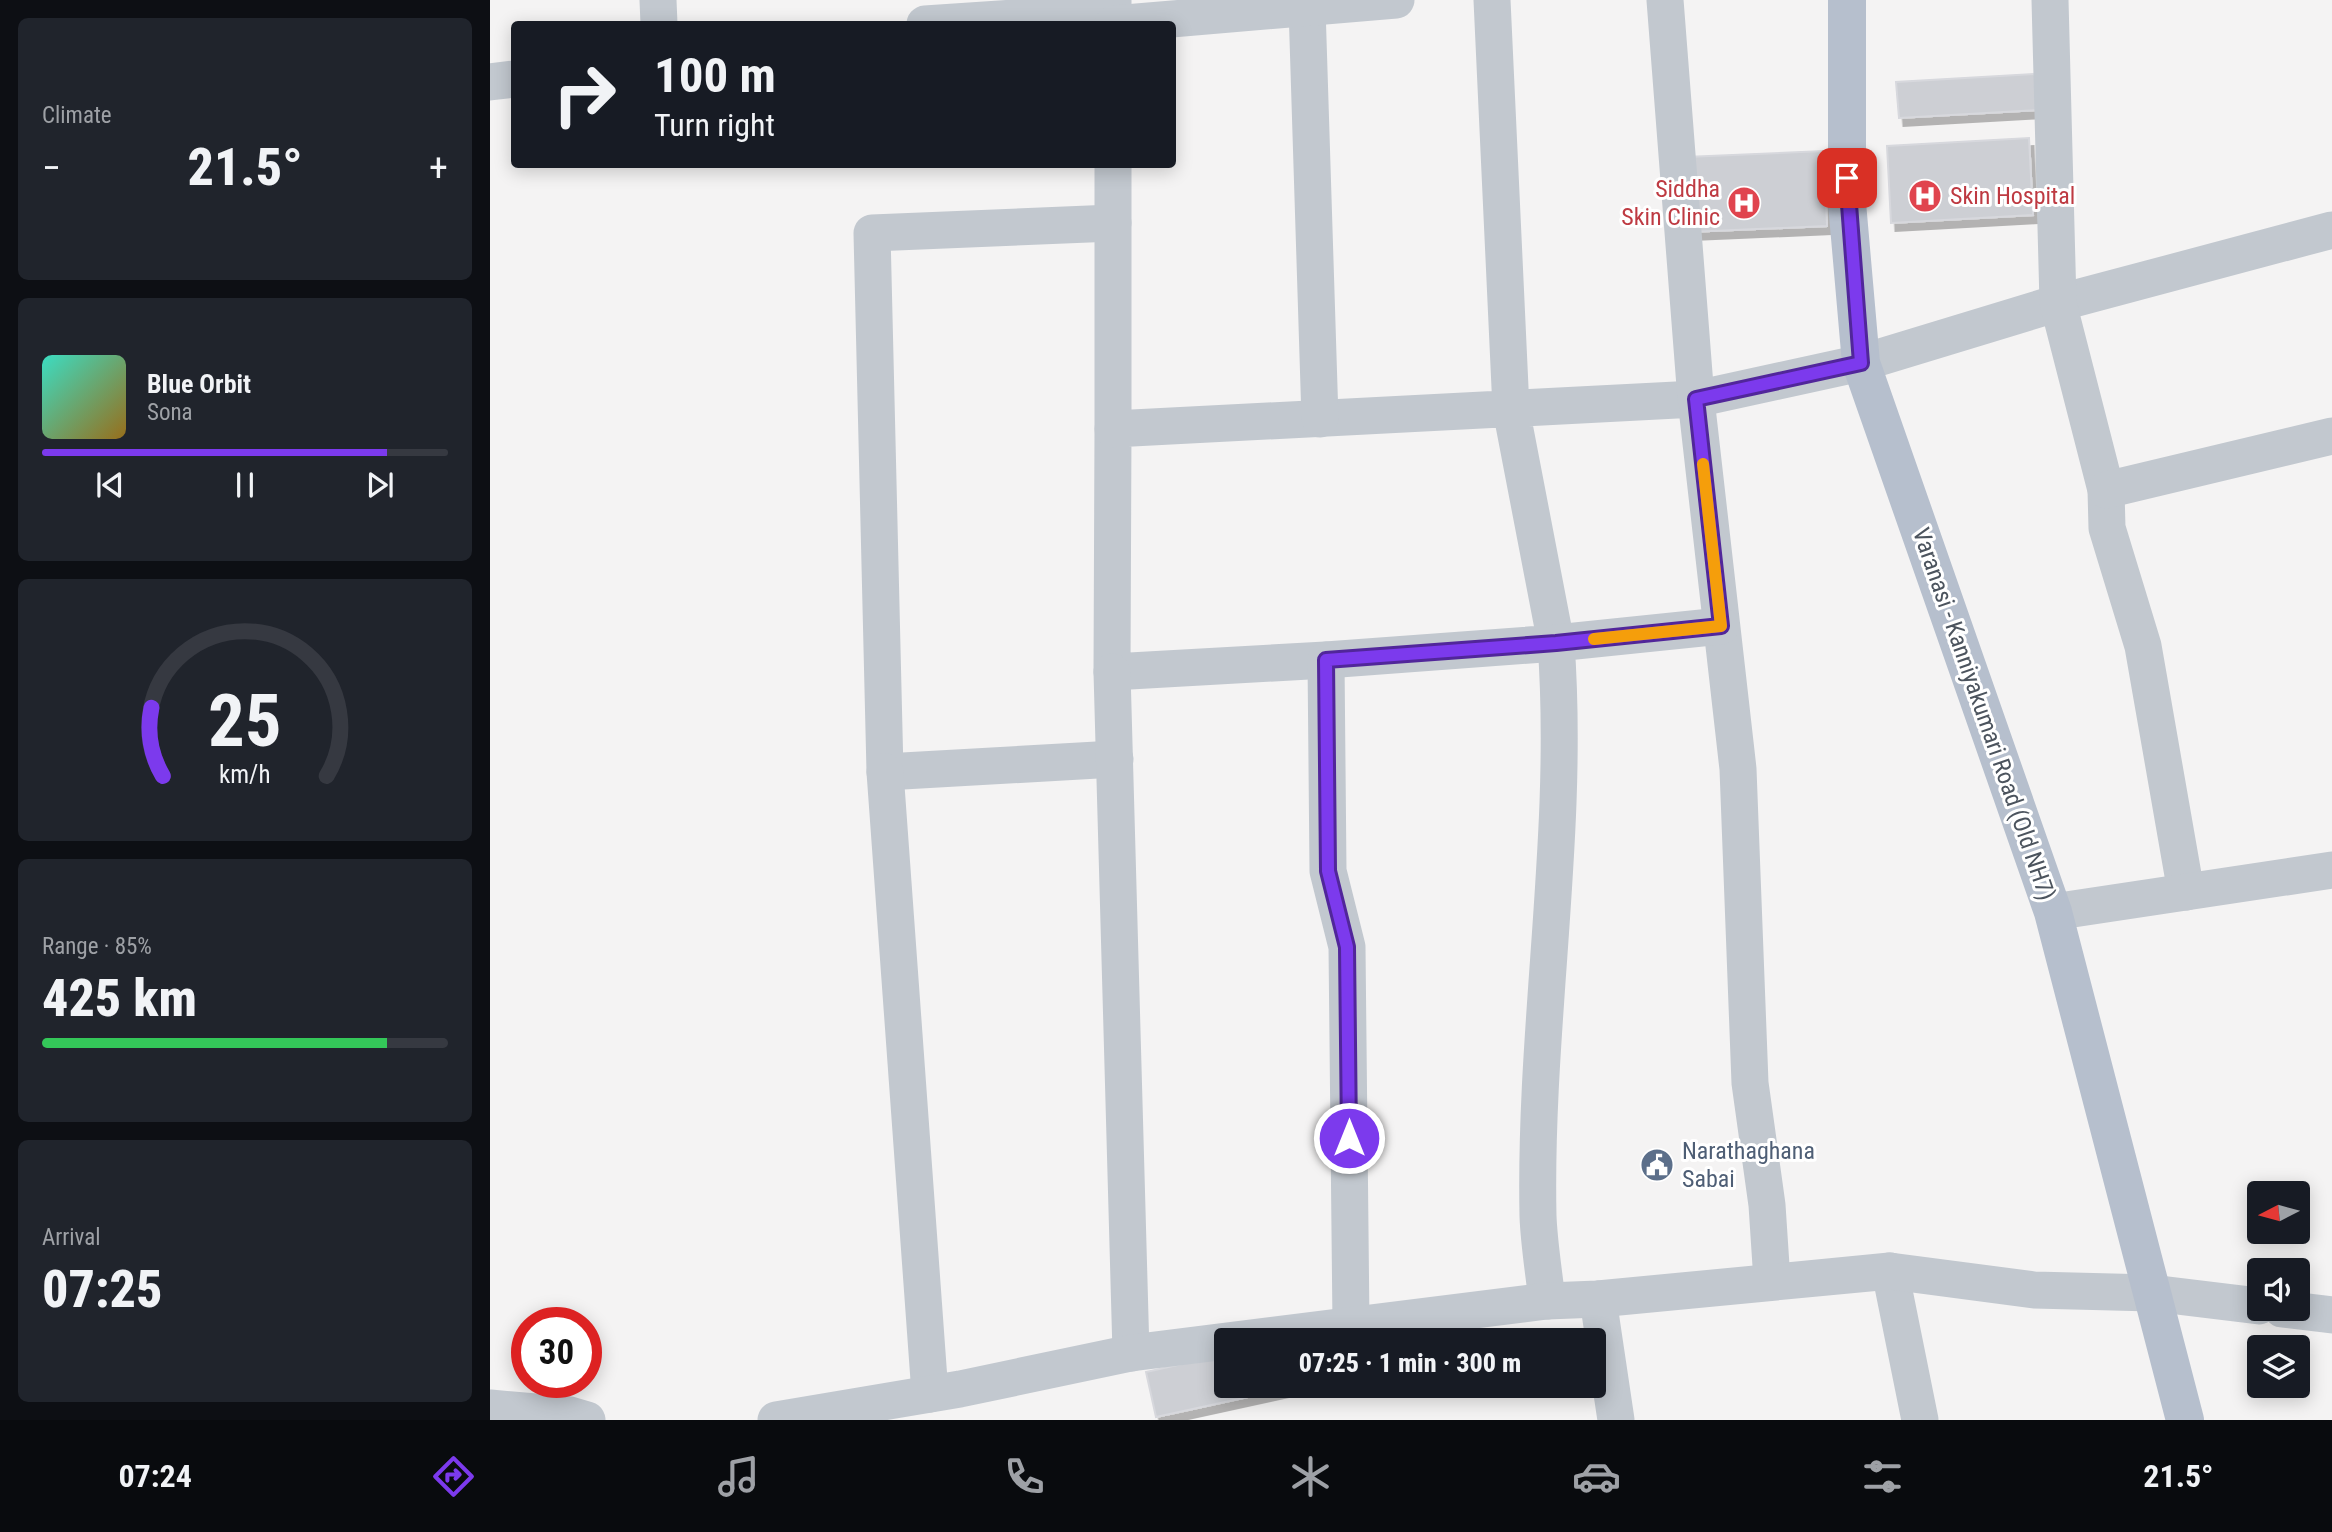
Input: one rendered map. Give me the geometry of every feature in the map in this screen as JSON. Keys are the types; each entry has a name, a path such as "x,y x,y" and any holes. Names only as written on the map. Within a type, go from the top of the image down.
{"main road":[{"name":"Varanasi - Kanniyakumari Road (Old NH7)","path":"1847,0 1847,203 1861,363 2053,912 2185,1420"}],"street":[{"path":"658,0 659,21"},
{"path":"970,21 1103,12 1113,16 1307,7 1396,0"},
{"path":"1492,0 1511,409 1556,643 1560,762 1544,986 1538,1219 1547,1301"},
{"path":"1665,0 1696,399 1738,769 1750,1083 1768,1205 1772,1281"},
{"path":"2050,0 2057,303 2106,490 2107,528 2143,646 2186,892"},
{"path":"1307,7 1320,419"},
{"path":"490,82 511,79"},
{"path":"1113,168 1112,672 1131,1353"},
{"path":"930,1394 885,772 872,233 1113,223"},
{"path":"1113,429 1696,399 1861,363 2057,303 2332,230"},
{"path":"2106,490 2332,436"},
{"path":"1112,672 1556,643 1721,626"},
{"path":"1326,660 1328,871 1347,947 1351,1325"},
{"path":"885,772 1115,759"},
{"path":"2053,912 2332,870"},
{"path":"1890,1271 1920,1420"},
{"path":"776,1420 930,1394 1131,1353 1547,1301 1598,1299 1890,1271 2034,1290 2152,1293 2247,1305"},
{"path":"1598,1299 1616,1420"},
{"path":"2310,1312 2332,1315"},
{"path":"490,1408 576,1418"}],"building":[{"path":"2035,74 2037,110 1899,118 1896,82"},
{"path":"2029,138 2033,215 1891,223 1887,146"},
{"path":"1824,151 1827,226 1689,232 1686,157"},
{"path":"1214,1357 1214,1398 1243,1398 1156,1417 1146,1372"}],"slow traffic":[{"path":"1594,639 1721,626 1703,464"}],"place":[{"name":"Skin Hospital","path":"1925,196"},
{"name":"Siddha Skin Clinic","path":"1744,203"},
{"name":"Narathaghana Sabai","path":"1657,1165"}],"route":[{"path":"1349,1138 1347,947 1328,871 1325,819 1326,660 1556,643 1721,626 1696,399 1861,363 1847,178"}]}
